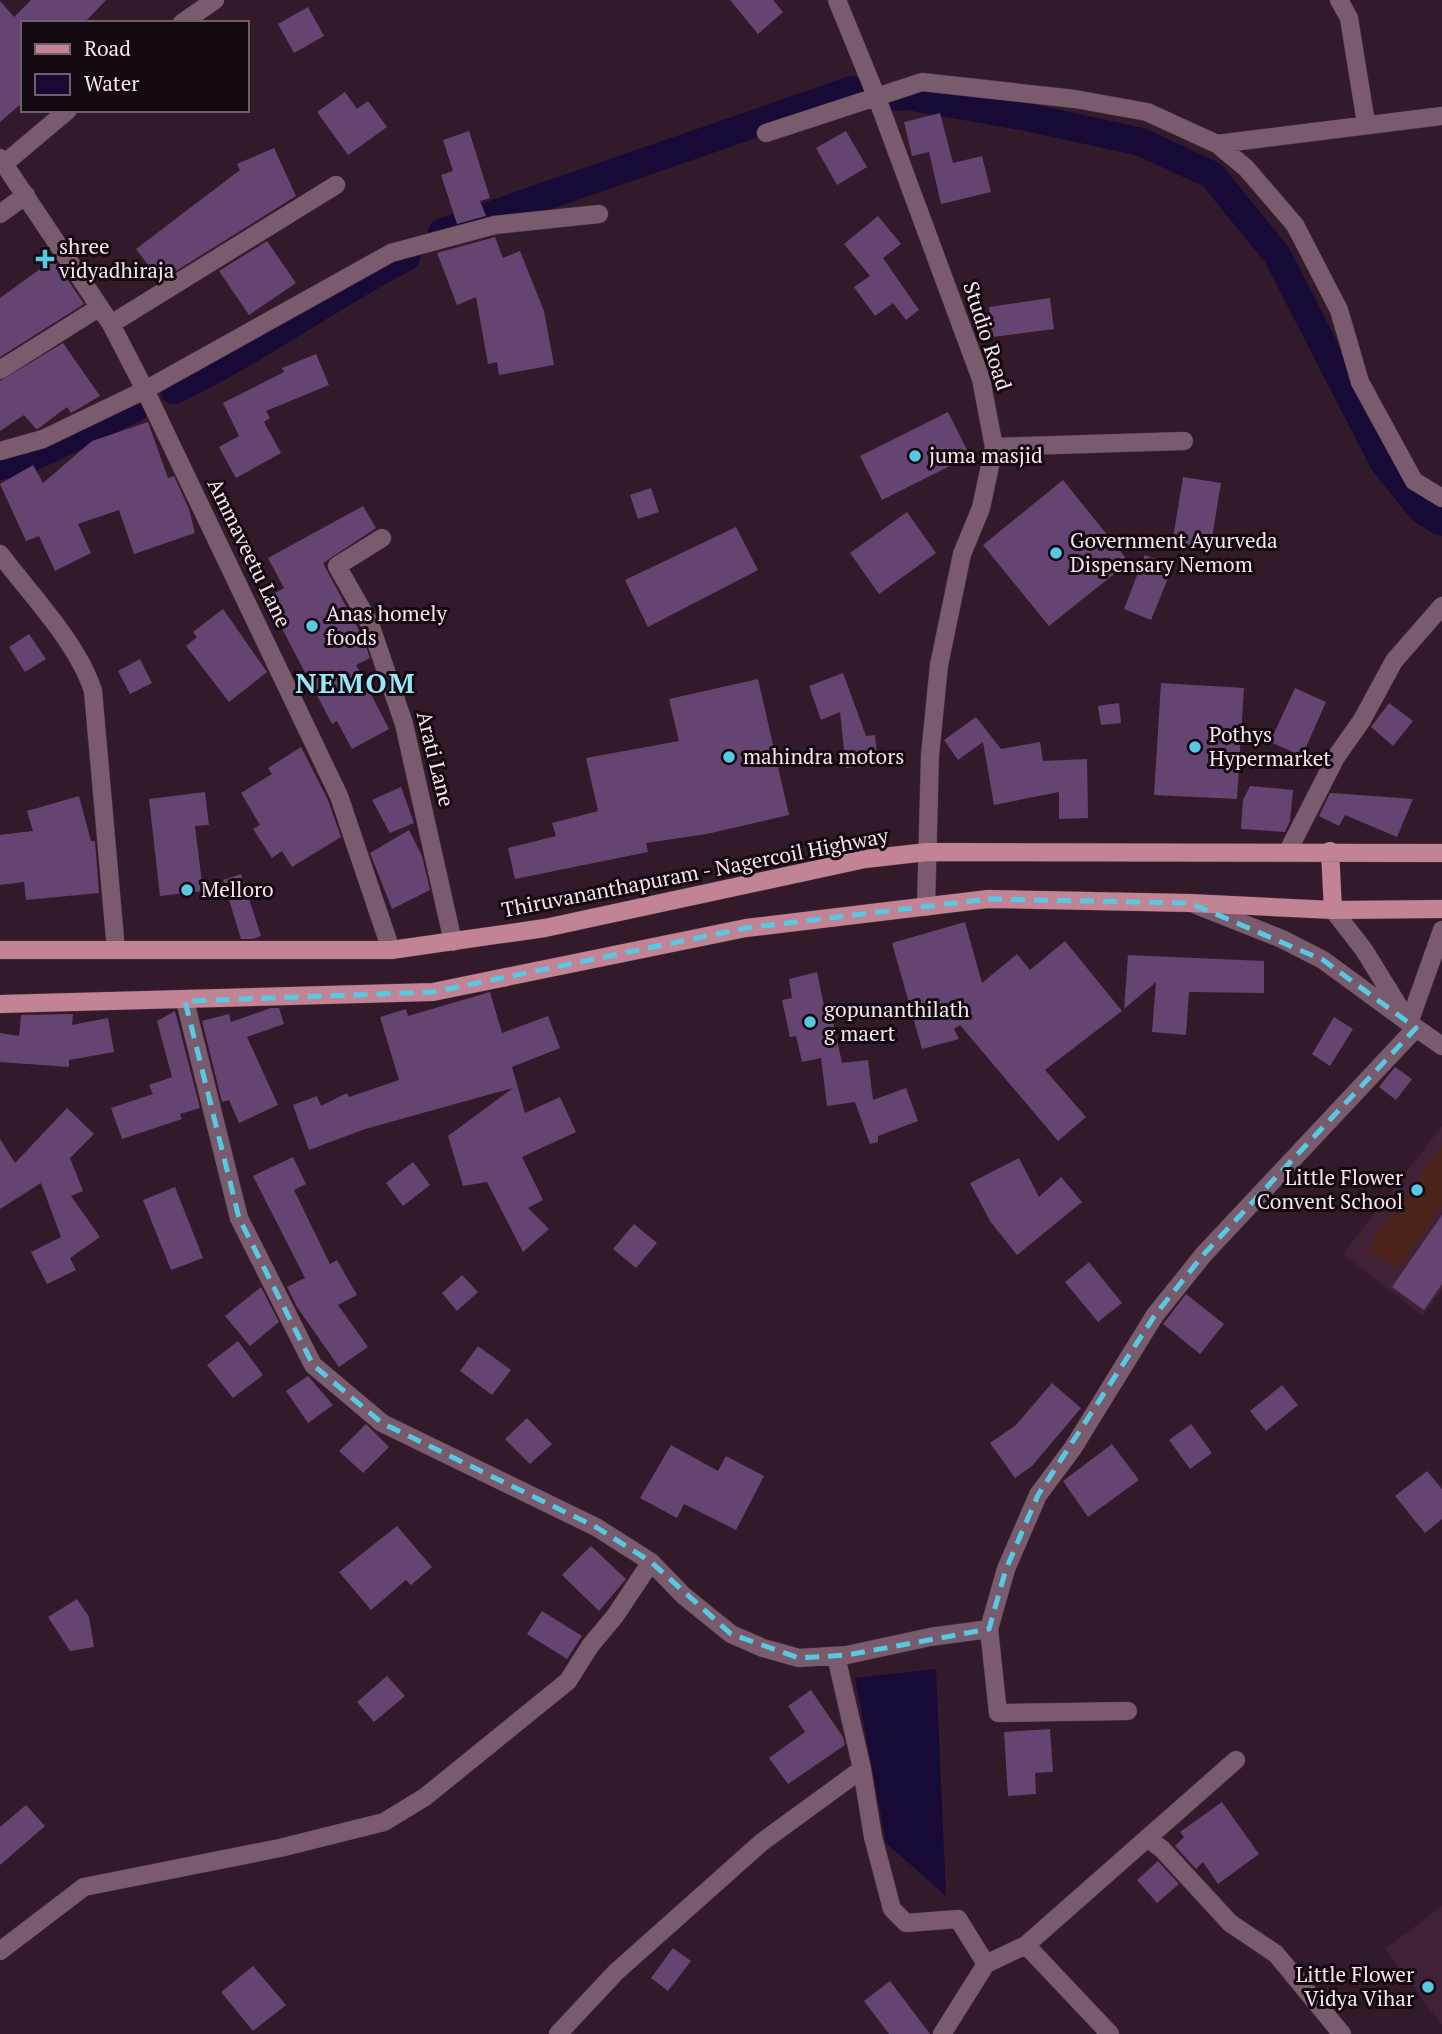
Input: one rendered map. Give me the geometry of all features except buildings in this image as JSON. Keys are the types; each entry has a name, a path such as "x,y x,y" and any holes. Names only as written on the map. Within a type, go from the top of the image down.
{"main road":[{"name":"Thiruvananthapuram - Nagercoil Highway","path":"0,950 391,950 545,928 865,859 928,852 1288,850 1442,853"},
{"path":"1329,851 1332,911"},
{"path":"0,1004 433,992 746,928 988,899 1190,903 1332,911 1442,909"}],"street":[{"path":"185,21 215,0"},
{"name":"Studio Road","path":"837,0 877,97 981,379 994,447 981,508 962,554 939,665 930,755 926,907"},
{"path":"1339,0 1349,18 1366,123"},
{"path":"766,133 922,82 1062,97 1147,112 1217,144 1246,168 1295,225 1339,310 1360,382 1414,481 1442,498"},
{"path":"2,160 65,112"},
{"path":"1217,144 1366,123 1442,116"},
{"name":"Ammaveetu Lane","path":"2,160 111,324 145,390 339,796 391,950"},
{"path":"111,324 336,185"},
{"path":"0,214 26,195"},
{"path":"0,451 43,439 145,390 391,253 495,225 599,214"},
{"path":"0,370 100,307"},
{"path":"994,447 1184,441"},
{"name":"Arati Lane","path":"382,538 337,566 370,624 404,724 453,942"},
{"path":"0,554 73,651 87,672 93,691 116,950"},
{"path":"1288,850 1336,757 1362,720 1394,661 1442,606"},
{"path":"1190,903 1282,939 1322,960 1442,1046"},
{"path":"1332,911 1364,950 1413,1026"},
{"path":"1128,1711 998,1713 989,1629 1006,1569 1038,1495 1073,1448 1155,1315 1204,1254 1413,1026 1442,930"},
{"path":"185,1000 239,1218 313,1365 382,1423 596,1527 651,1562 684,1596 731,1634 799,1658 836,1656 989,1629"},
{"path":"0,1951 84,1888 280,1848 384,1822 425,1797 568,1681 651,1562"},
{"path":"836,1656 862,1769 873,1837 892,1909 898,1919 906,1923 958,1919 986,1964"},
{"path":"942,2034 986,1964 1026,1945 1236,1760"},
{"path":"558,2034 616,1972 762,1842 862,1769"},
{"path":"1147,1838 1162,1849 1230,1923 1276,1954 1342,2034"},
{"path":"1026,1945 1110,2034"}],"highlighted area":[{"path":"988,899 1190,903 1323,960 1416,1028 1204,1254 1155,1315 1038,1495 1006,1569 989,1629 847,1655 799,1658 731,1634 651,1562 596,1527 382,1423 313,1365 239,1218 185,1001 433,992 746,928"}],"shaded area":[{"name":"Little Flower Convent School","path":"1442,1126 1442,1290 1423,1316 1343,1254"},
{"path":"1442,1145 1442,1206 1397,1270 1367,1249"},
{"name":"Little Flower Vidya Vihar","path":"1442,1906 1442,2025 1385,1949"}],"water":[{"path":"936,1669 946,1896 886,1843 855,1678"}],"waterway":[{"path":"442,232 852,90"},
{"path":"896,97 908,96 1027,117 1141,142 1212,175 1277,255 1384,463 1422,510 1442,522"},
{"path":"174,390 233,359 406,257"},
{"path":"0,466 23,462 135,408"}],"place":[{"name":"shree vidyadhiraja","path":"45,259"},
{"name":"juma masjid","path":"915,456"},
{"name":"Government Ayurveda Dispensary Nemom","path":"1056,553"},
{"name":"Anas homely foods","path":"312,626"},
{"name":"Pothys Hypermarket","path":"1195,747"},
{"name":"mahindra motors","path":"729,757"},
{"name":"Melloro","path":"187,890"},
{"name":"gopunanthilath g maert","path":"810,1022"},
{"name":"Little Flower Convent School","path":"1417,1190"},
{"name":"Little Flower Vidya Vihar","path":"1428,1987"}],"district":[{"name":"NEMOM","path":"356,683"}]}
